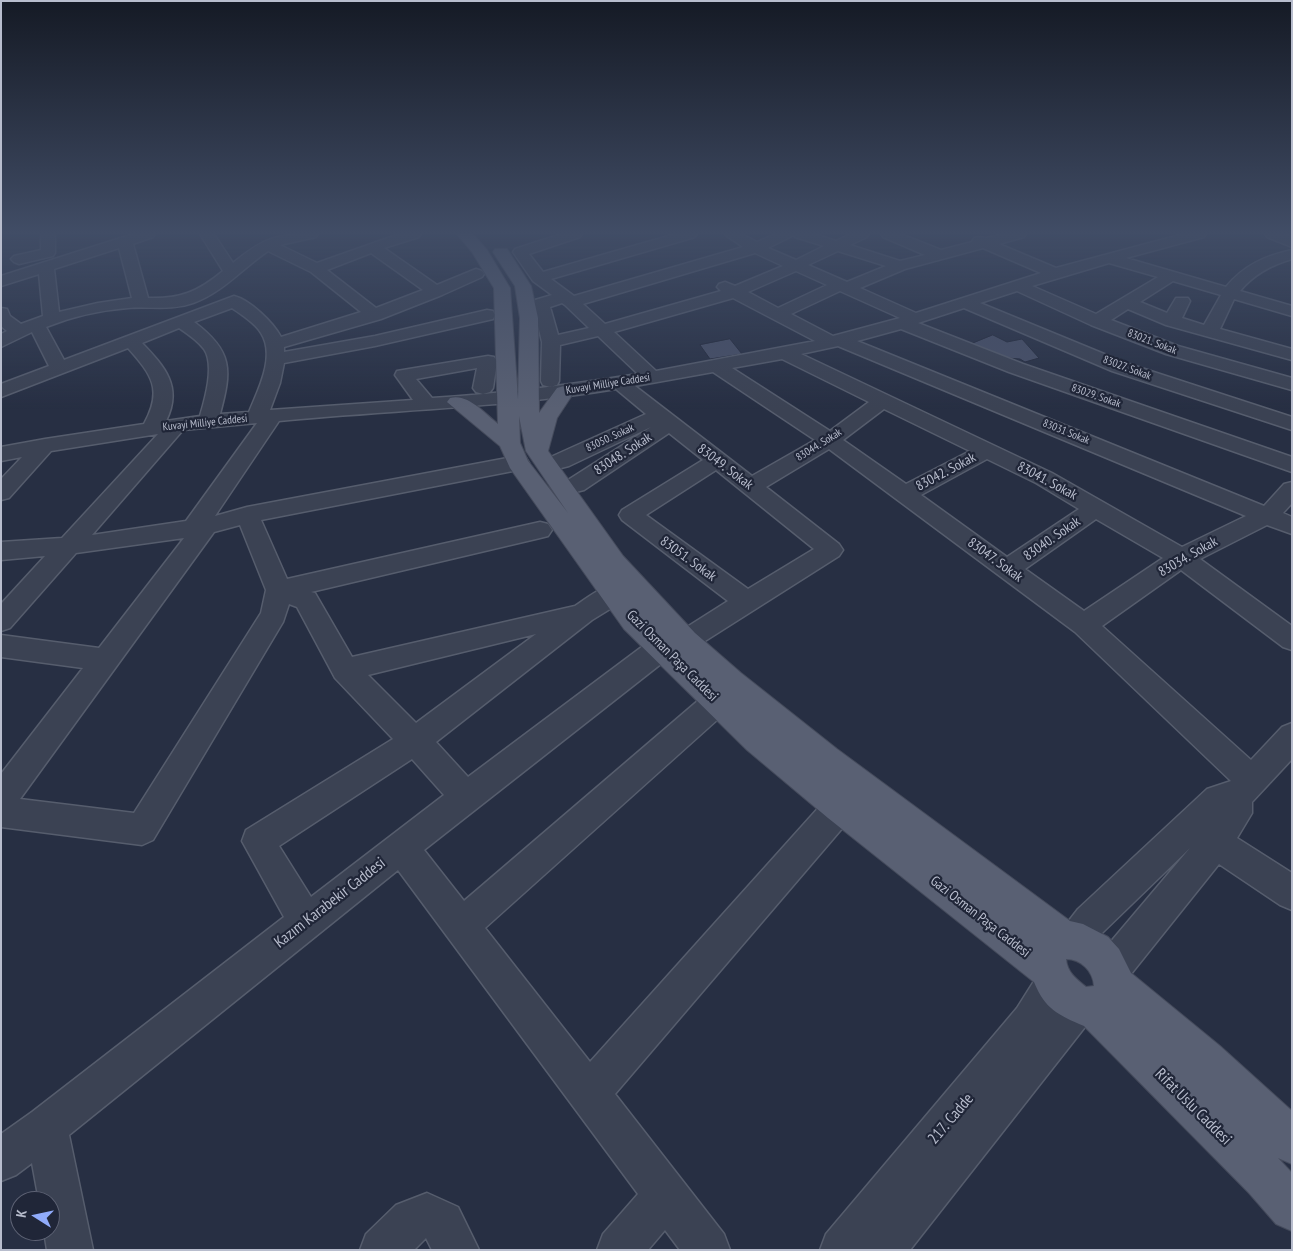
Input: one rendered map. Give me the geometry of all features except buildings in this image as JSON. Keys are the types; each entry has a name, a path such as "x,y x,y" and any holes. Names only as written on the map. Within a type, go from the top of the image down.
{"main road":[{"path":"503,292 527,391 550,410 542,424 531,454"},
{"path":"524,292 529,318 527,391 531,454"},
{"path":"456,402 531,454"},
{"name":"Gazi Osman Paşa Caddesi","path":"531,454 614,594 634,622 731,682 1080,975"},
{"name":"Gazi Osman Paşa Caddesi","path":"531,454 717,702 758,740 840,807 1080,975"},
{"path":"1080,975 1165,1026 1265,1114 1292,1142"},
{"name":"Rifat Uslu Caddesi","path":"1080,975 1292,1208"}],"street":[{"path":"45,292 44,323 59,368"},
{"path":"138,292 141,303"},
{"path":"141,303 166,304 192,298 203,292"},
{"path":"346,292 375,315"},
{"path":"275,351 435,292"},
{"path":"440,292 467,319"},
{"path":"558,292 652,377"},
{"path":"426,404 404,375 488,361 527,391 551,342 540,304 592,292"},
{"path":"551,342 602,330 734,292"},
{"name":"83031 Sokak","path":"736,292 836,341 1292,526"},
{"path":"778,314 829,292"},
{"name":"83029. Sokak","path":"856,292 908,321 1016,368 1292,465"},
{"name":"Kuvayi Milliye Caddesi","path":"1,454 46,445 177,425 265,416 456,402 527,391 620,383 784,353 836,341 908,321 997,292"},
{"name":"83021. Sokak","path":"1034,292 1097,321 1172,350 1292,384"},
{"path":"1097,321 1144,292"},
{"path":"1210,331 1231,292"},
{"path":"1244,292 1292,311"},
{"path":"1262,292 1292,297"},
{"path":"1,798 200,528 265,416 275,351 266,327 234,301 180,321 125,325 44,323 19,331 2,342"},
{"path":"1172,321 1182,301"},
{"path":"1,392 59,368 125,325 141,303"},
{"name":"83027. Sokak","path":"966,303 1119,366 1292,424"},
{"path":"1127,303 1172,321 1292,354"},
{"path":"402,304 426,329"},
{"path":"1,313 2,318 19,331"},
{"path":"275,351 375,341 488,314"},
{"path":"180,321 203,339 214,352 217,376 215,397 208,422"},
{"path":"125,325 155,368 164,387 163,406 151,429"},
{"path":"1217,363 1233,338"},
{"name":"83041. Sokak","path":"784,353 1044,478 1181,558 1292,640"},
{"name":"83047. Sokak","path":"716,366 830,440 1084,625 1241,797"},
{"name":"83049. Sokak","path":"620,383 716,462 752,486 831,550"},
{"name":"83044. Sokak","path":"752,486 830,440 884,400"},
{"name":"83050. Sokak","path":"1,551 68,546 200,528 531,454 665,419"},
{"name":"83048. Sokak","path":"576,486 665,419"},
{"path":"1,621 177,425"},
{"path":"1,493 46,445"},
{"name":"83042. Sokak","path":"905,494 988,450"},
{"name":"83051. Sokak","path":"716,462 630,515 747,602"},
{"name":"83034. Sokak","path":"1084,625 1181,558 1268,515 1292,489"},
{"name":"83040. Sokak","path":"1008,569 1096,508"},
{"path":"1,812 142,829 274,614 279,590 247,516"},
{"path":"279,590 540,530"},
{"name":"Kazım Karabekir Caddesi","path":"1,1160 47,1127 401,847 673,645 831,550"},
{"path":"279,590 306,600 345,670 415,741 466,798"},
{"path":"306,922 258,841 415,741 583,613 614,594"},
{"path":"345,670 583,613"},
{"path":"1,646 104,660"},
{"path":"461,926 717,702"},
{"name":"217. Cadde","path":"842,1250 1031,1022 1216,843 1241,797 1292,736"},
{"name":"217. Cadde","path":"881,1250 1080,975 1090,921 1218,799 1241,797"},
{"path":"589,1094 840,807"},
{"path":"1216,843 1292,893"},
{"path":"401,847 708,1250"},
{"path":"47,1127 70,1250"},
{"path":"619,1250 666,1195"},
{"path":"382,1250 412,1221 427,1215 442,1223 457,1250"}]}
